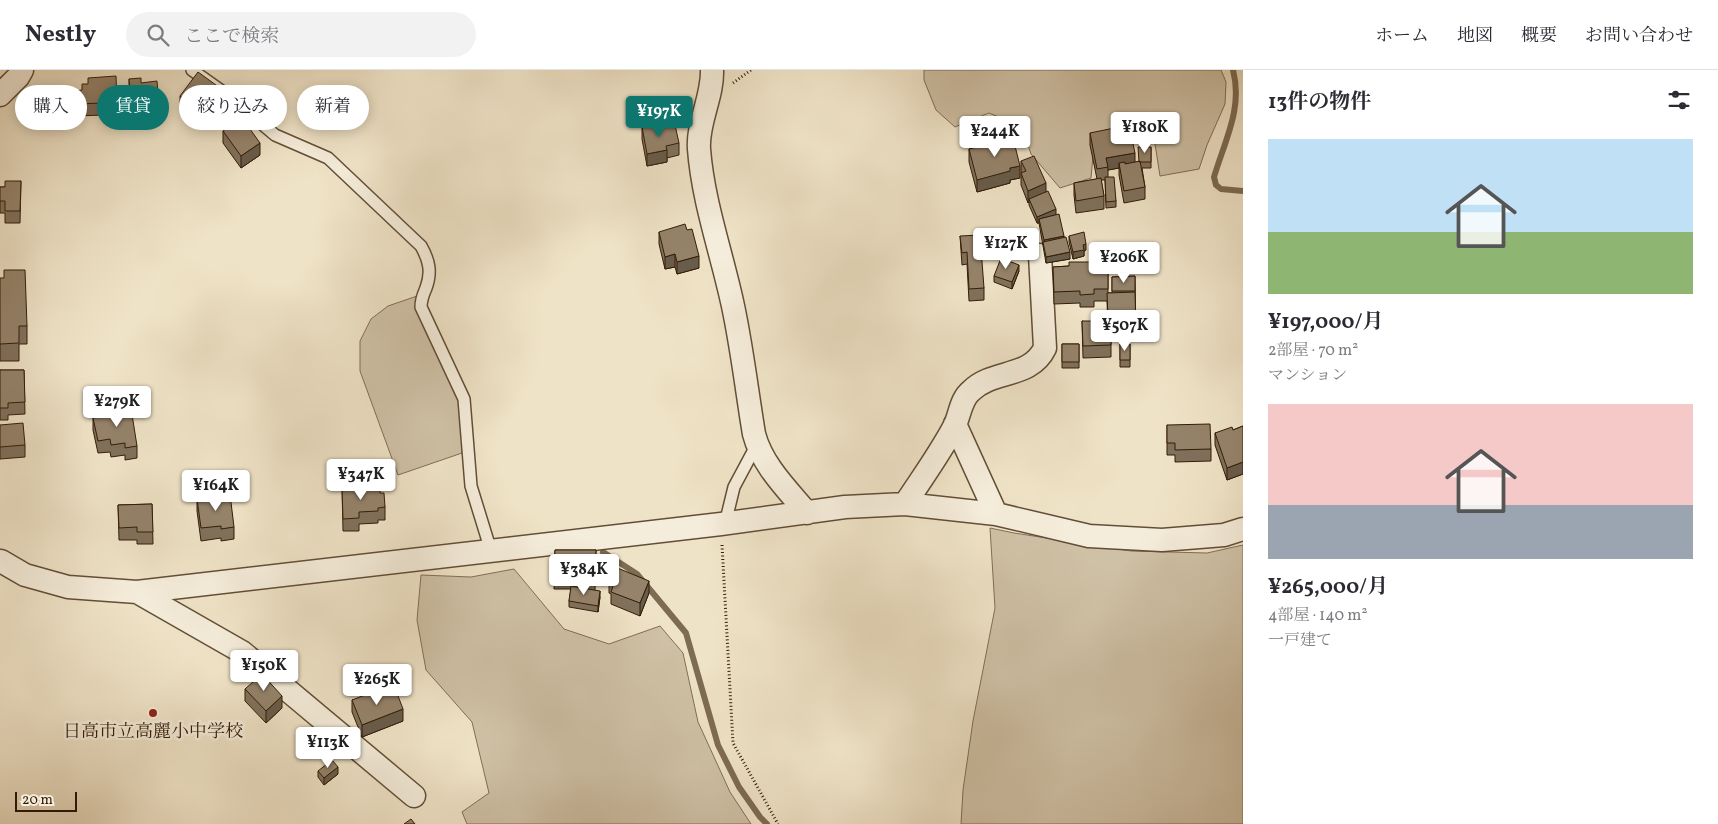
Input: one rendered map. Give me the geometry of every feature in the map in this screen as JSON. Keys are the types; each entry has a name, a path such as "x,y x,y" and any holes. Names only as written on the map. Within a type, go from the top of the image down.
{"street":[{"path":"0,95 18,77 22,70"},
{"path":"712,70 711,90 699,146 701,167 714,232 733,306 756,444 771,470 807,513"},
{"path":"905,504 955,424 970,391 987,380 1032,365 1040,358 1045,348 1040,255"},
{"path":"955,424 996,514"},
{"path":"0,560 25,575 68,586 138,592 845,508 905,504 996,514 1088,536 1162,540 1224,535 1243,529"},
{"path":"138,592 242,652 414,796"}],"lane":[{"path":"192,70 230,97 275,135 328,158 421,246 428,259 430,275 421,298 421,307 464,399 471,486 490,551"},
{"path":"723,524 734,488 756,444"}],"path":[{"path":"723,524 733,743 778,824"}],"shaded area":[{"path":"924,70 1221,70 1226,82 1225,104 1199,169 1160,176 1155,144 1127,129 1105,130 1094,145 1091,178 1060,188 1031,154 1022,127 989,113 955,127 936,110 924,80"},
{"path":"417,296 417,310 461,401 462,453 398,475 360,371 360,341 371,319 388,306"},
{"path":"990,528 1131,551 1207,553 1243,545 1243,824 961,824 963,790 973,721 995,608"},
{"path":"514,569 564,629 609,644 660,626 683,653 698,722 730,792 751,824 467,824 462,812 489,793 472,722 426,670 417,620 421,575 471,577"}],"building":[{"path":"198,72 216,85 188,85"},
{"path":"116,76 116,85 97,85 97,103 87,104 87,85 82,84 88,84 88,78"},
{"path":"141,78 141,83 157,81 157,85 130,85 129,79"},
{"path":"659,124 660,128 675,125 679,143 666,146 667,150 647,154 642,127"},
{"path":"1129,125 1135,153 1106,158 1108,167 1097,169 1090,133"},
{"path":"251,130 260,143 241,156 223,131"},
{"path":"1004,136 1005,140 1013,138 1020,166 1010,168 1010,171 977,180 969,149 994,143 993,139"},
{"path":"1138,147 1151,147 1151,162 1139,162"},
{"path":"1034,156 1046,183 1028,191 1021,173 1026,171 1021,161"},
{"path":"1140,161 1145,187 1124,191 1119,163 1125,162 1125,164"},
{"path":"1105,177 1114,177 1116,201 1106,202"},
{"path":"1101,178 1104,196 1076,201 1074,183"},
{"path":"5,181 21,181 20,211 5,211 5,201 0,201 0,187 5,187"},
{"path":"1048,191 1056,209 1037,217 1029,199"},
{"path":"1059,214 1064,236 1044,240 1039,219"},
{"path":"685,224 687,230 692,229 699,256 677,262 675,254 665,257 659,232"},
{"path":"1084,232 1086,244 1083,245 1084,250 1073,252 1069,236"},
{"path":"980,235 984,288 969,289 967,252 962,253 960,236"},
{"path":"1066,237 1070,252 1046,257 1043,242"},
{"path":"1001,258 1019,265 1012,282 994,276"},
{"path":"1069,262 1108,262 1108,289 1094,289 1094,294 1080,295 1080,291 1054,292 1053,267 1069,266"},
{"path":"4,270 25,270 27,326 19,326 19,343 0,344 0,278 4,278"},
{"path":"1135,276 1135,291 1112,291 1112,277"},
{"path":"1135,292 1136,329 1116,329 1115,318 1108,318 1107,293"},
{"path":"1082,321 1103,321 1103,327 1111,327 1111,345 1083,346"},
{"path":"1062,344 1079,344 1079,362 1062,362"},
{"path":"1120,344 1130,344 1130,360 1120,360"},
{"path":"0,370 24,370 25,402 8,403 8,408 0,408"},
{"path":"131,408 137,446 125,448 125,443 111,445 110,439 98,441 93,418 104,416 103,412"},
{"path":"23,423 25,445 0,447 0,425"},
{"path":"1210,424 1211,449 1175,450 1175,443 1167,443 1167,425"},
{"path":"1243,426 1243,462 1227,468 1215,433 1232,427 1233,430"},
{"path":"380,487 380,493 384,493 385,507 378,508 378,511 359,512 359,518 343,519 342,488"},
{"path":"230,494 234,527 221,529 221,526 201,528 197,499"},
{"path":"152,504 153,532 137,532 137,527 119,528 118,505"},
{"path":"555,550 596,550 595,577 554,577"},
{"path":"615,567 649,581 640,603 611,592 614,583 609,581"},
{"path":"571,586 600,591 598,606 569,601"},
{"path":"262,674 282,696 266,711 245,689"},
{"path":"395,688 403,709 362,725 352,700 370,693 371,697"},
{"path":"332,760 338,767 324,778 318,771"},
{"path":"411,819 415,824 404,824"}],"waterway":[{"path":"1233,70 1236,84 1234,111 1214,177 1216,185 1221,189 1243,191"},
{"path":"603,552 637,574 686,633 718,745 739,787 767,824"}],"place":[{"name":"日高市立高麗小中学校","path":"153,713"}]}
